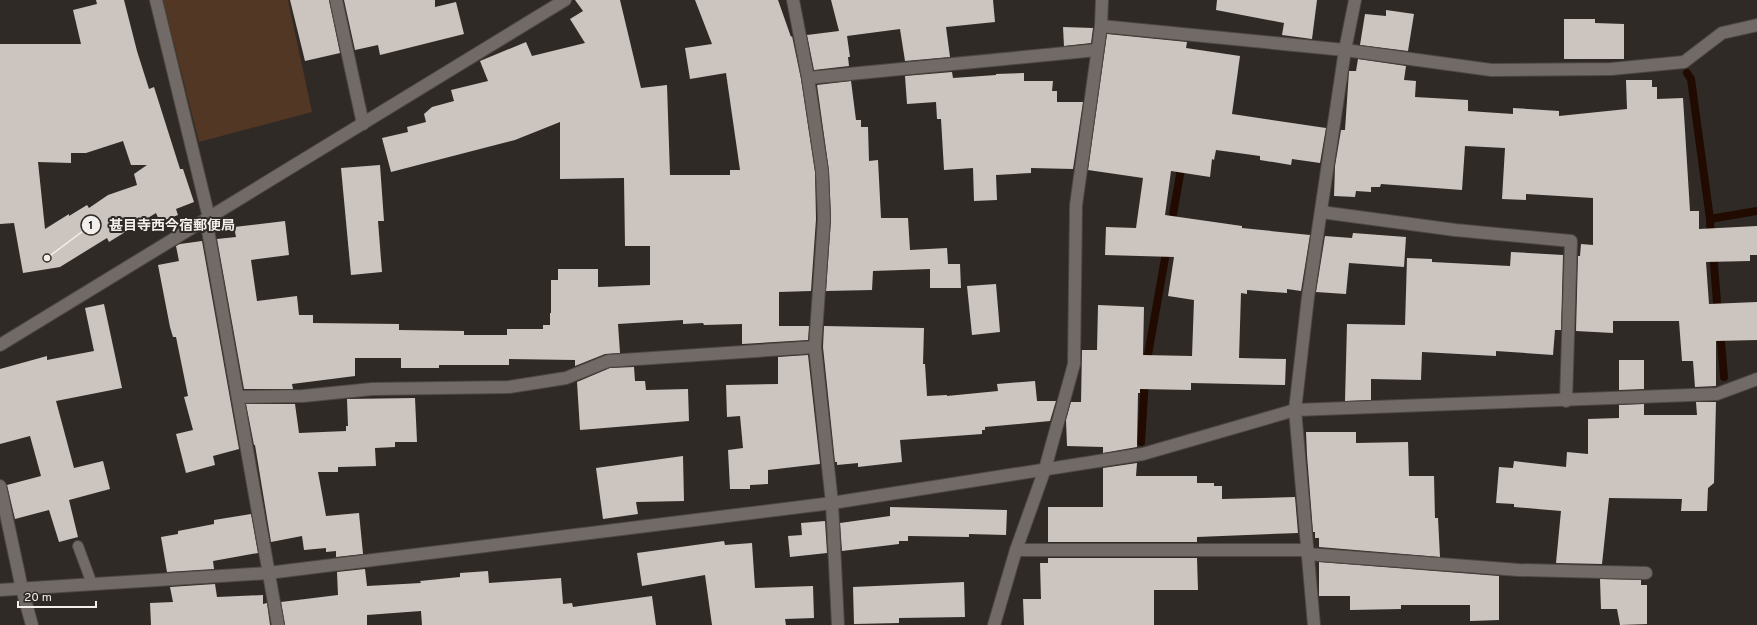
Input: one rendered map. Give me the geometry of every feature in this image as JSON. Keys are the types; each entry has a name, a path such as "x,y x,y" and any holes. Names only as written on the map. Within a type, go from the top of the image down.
{"street":[{"path":"156,0 208,218 278,625"},
{"path":"336,0 363,124"},
{"path":"0,345 565,0"},
{"path":"794,0 808,78 822,171 824,219 815,347 832,503 838,625"},
{"path":"994,625 1016,550 1045,469 1074,364 1076,205 1101,26 1102,0"},
{"path":"1314,625 1295,410 1308,297 1322,212 1345,50 1355,0"},
{"path":"1101,26 1345,50 1491,70 1611,69 1684,62 1722,33 1757,25"},
{"path":"808,78 1097,50"},
{"path":"1322,212 1455,230 1572,241 1566,401"},
{"path":"238,397 302,396 372,389 509,387 566,378 608,361 815,347"},
{"path":"0,590 268,573 832,503 1143,454 1295,410 1566,401 1717,394 1757,379"},
{"path":"0,486 22,589 32,625"},
{"path":"1016,550 1307,552 1519,570 1646,573"}],"lane":[{"path":"78,546 92,584"}],"shaded area":[{"path":"163,0 288,0 312,112 199,142"}],"building":[{"path":"96,0 124,0 137,51 149,89 154,87 180,169 183,169 194,202 176,209 178,215 160,222 156,213 109,242 107,238 60,267 23,273 14,223 0,224 0,44 81,44 73,10 97,4","holes":["123,141 131,165 147,165 134,174 137,185 108,195 89,208 87,205 45,229 38,162 71,163 71,153 86,153"]},
{"path":"290,0 329,0 340,53 305,61"},
{"path":"344,0 435,0 435,7 456,2 464,34 380,55 378,45 355,50"},
{"path":"575,0 620,0 641,88 667,85 670,175 730,175 730,170 740,170 726,73 690,79 685,48 712,44 695,0 778,0 791,37 792,36 801,79 815,172 816,219 811,291 779,292 779,326 809,326 808,340 742,344 742,324 683,324 683,320 618,324 620,353 605,354 575,366 575,360 509,359 509,365 439,365 439,368 401,368 401,358 355,358 355,376 292,384 293,389 244,389 217,239 236,237 234,227 285,221 289,255 251,260 257,301 297,296 299,315 313,315 313,323 399,324 399,330 464,331 464,335 507,335 507,329 543,329 543,325 550,325 551,280 558,280 558,269 598,269 598,287 650,285 650,246 625,246 624,178 560,179 560,122 515,140 391,172 382,138 408,132 407,127 426,122 424,114 432,107 454,101 451,90 488,81 480,61 526,42 532,56 585,43 570,19 583,11"},
{"path":"831,0 993,0 995,22 946,27 950,57 905,61 900,29 847,36 850,57 848,57 849,66 814,70 807,35 839,31"},
{"path":"1217,0 1317,0 1312,39 1282,35 1284,23 1216,10"},
{"path":"1386,10 1414,14 1408,51 1360,45 1365,14 1386,16"},
{"path":"1564,19 1595,19 1595,23 1624,24 1624,59 1564,59"},
{"path":"1063,27 1093,28 1091,43 1064,46"},
{"path":"1107,34 1187,42 1186,48 1240,56 1232,114 1326,128 1320,163 1292,159 1291,165 1260,160 1260,156 1216,150 1214,160 1212,159 1210,177 1171,171 1165,215 1242,226 1242,228 1310,235 1301,291 1287,289 1287,293 1247,290 1247,294 1241,293 1239,358 1286,359 1285,385 1191,383 1191,390 1140,389 1140,393 1138,393 1137,447 1103,453 1103,447 1067,446 1066,420 1071,402 1081,402 1082,350 1097,350 1098,305 1144,307 1143,355 1192,356 1194,300 1168,296 1174,257 1105,255 1106,227 1136,228 1143,178 1088,170"},
{"path":"1358,59 1406,66 1404,80 1416,81 1415,97 1468,100 1468,111 1513,114 1513,108 1559,111 1559,116 1627,109 1626,80 1652,80 1652,87 1657,87 1657,99 1683,98 1690,211 1699,211 1699,229 1757,226 1757,255 1750,255 1750,261 1706,262 1709,304 1757,302 1757,340 1716,341 1716,386 1695,387 1693,361 1682,361 1679,321 1613,321 1613,333 1576,331 1578,256 1580,256 1581,244 1593,245 1593,198 1526,194 1526,200 1502,199 1505,148 1465,146 1462,190 1381,184 1380,187 1371,187 1371,192 1356,191 1355,197 1334,196 1335,166 1341,130 1345,130 1349,71 1356,71"},
{"path":"952,72 953,78 1024,73 1024,81 1053,81 1052,91 1057,91 1057,102 1083,102 1073,169 1031,168 1031,173 996,175 997,200 974,201 973,168 944,170 941,119 937,119 936,102 907,104 905,76"},
{"path":"851,81 856,120 861,120 861,127 868,127 869,161 878,160 881,218 908,218 910,250 947,248 948,264 960,264 961,288 930,288 930,269 873,271 872,290 826,291 831,219 829,171 817,85"},
{"path":"380,165 384,221 378,221 382,272 351,275 341,168"},
{"path":"1353,233 1406,237 1404,267 1349,263 1346,294 1316,292 1325,236 1352,238"},
{"path":"202,241 239,449 213,456 215,465 186,473 176,434 193,430 184,397 188,396 176,337 173,337 170,327 158,265 179,261 176,246 180,244"},
{"path":"1511,252 1563,255 1561,330 1555,330 1553,355 1496,351 1496,356 1422,352 1421,380 1371,379 1371,400 1345,401 1347,324 1405,325 1407,258 1432,259 1432,262 1510,266"},
{"path":"996,284 1000,332 972,335 967,286"},
{"path":"104,304 122,388 56,401 74,468 103,461 110,489 69,500 78,537 59,542 49,510 15,519 7,485 41,476 30,436 0,444 0,369 47,356 47,360 94,351 85,308"},
{"path":"824,326 924,328 923,364 925,364 927,396 947,396 998,391 997,384 1035,381 1037,401 1056,401 1050,421 985,427 985,430 982,430 982,434 900,440 902,462 858,467 858,463 837,465 837,462 835,462 823,347"},
{"path":"808,355 820,464 768,470 768,484 750,485 750,489 730,489 728,450 743,448 740,416 727,417 726,385 778,384 778,357"},
{"path":"1619,360 1644,360 1644,389 1619,390"},
{"path":"634,367 635,381 645,381 646,390 688,389 689,421 580,430 577,382 610,368"},
{"path":"415,398 417,442 395,442 395,447 375,448 376,466 338,467 338,472 318,472 326,516 359,513 363,554 336,557 336,551 326,552 326,548 304,550 302,536 271,542 255,445 246,404 295,404 299,433 346,431 346,426 348,426 347,399"},
{"path":"1696,402 1716,402 1714,483 1708,488 1707,511 1681,511 1682,499 1609,498 1602,564 1556,563 1561,511 1514,507 1514,504 1496,503 1499,467 1513,468 1514,461 1566,467 1567,452 1588,454 1588,419 1619,418 1619,405 1644,404 1644,415 1697,415"},
{"path":"1306,432 1356,432 1356,443 1408,442 1409,476 1434,476 1435,518 1438,518 1440,557 1319,547 1319,538 1315,538 1315,532 1313,532"},
{"path":"683,456 684,501 636,502 638,514 603,519 596,468"},
{"path":"1137,463 1136,476 1197,476 1197,483 1214,483 1214,486 1222,486 1222,499 1295,497 1298,533 1197,537 1197,542 1048,542 1048,507 1103,507 1103,468"},
{"path":"890,507 1007,510 1006,535 969,534 969,537 908,536 908,541 899,541 899,544 842,551 840,523 890,516"},
{"path":"251,514 258,553 213,561 214,569 167,572 161,537 178,534 178,531 214,524 214,520"},
{"path":"825,521 827,553 790,557 788,536 802,535 801,523"},
{"path":"724,541 725,545 752,543 755,588 813,586 814,618 785,619 786,625 712,625 705,575 642,586 637,553"},
{"path":"1048,558 1197,558 1198,590 1154,590 1154,625 1024,625 1023,599 1041,599 1040,563 1048,563"},
{"path":"1319,562 1499,576 1499,620 1470,621 1470,605 1401,605 1401,609 1350,610 1350,596 1319,596"},
{"path":"365,569 367,586 421,583 420,581 460,577 460,573 488,571 489,583 561,578 563,604 572,603 573,607 652,596 656,625 422,625 421,611 367,615 367,625 285,625 281,602 338,595 337,572"},
{"path":"1600,579 1641,580 1641,585 1647,585 1647,624 1620,625 1617,609 1601,609"},
{"path":"964,582 965,617 899,618 899,623 854,624 853,587"},
{"path":"215,584 217,597 263,595 263,604 267,603 270,625 151,625 150,603 173,602 170,587"}],"waterway":[{"path":"1687,73 1691,79 1710,219"},
{"path":"1171,226 1182,163"},
{"path":"1711,239 1710,219 1757,211"},
{"path":"1146,366 1167,247"},
{"path":"1713,252 1718,315"},
{"path":"1720,330 1724,377"},
{"path":"1141,442 1145,380"}],"place":[{"name":"甚目寺西今宿郵便局","path":"47,258"}]}
